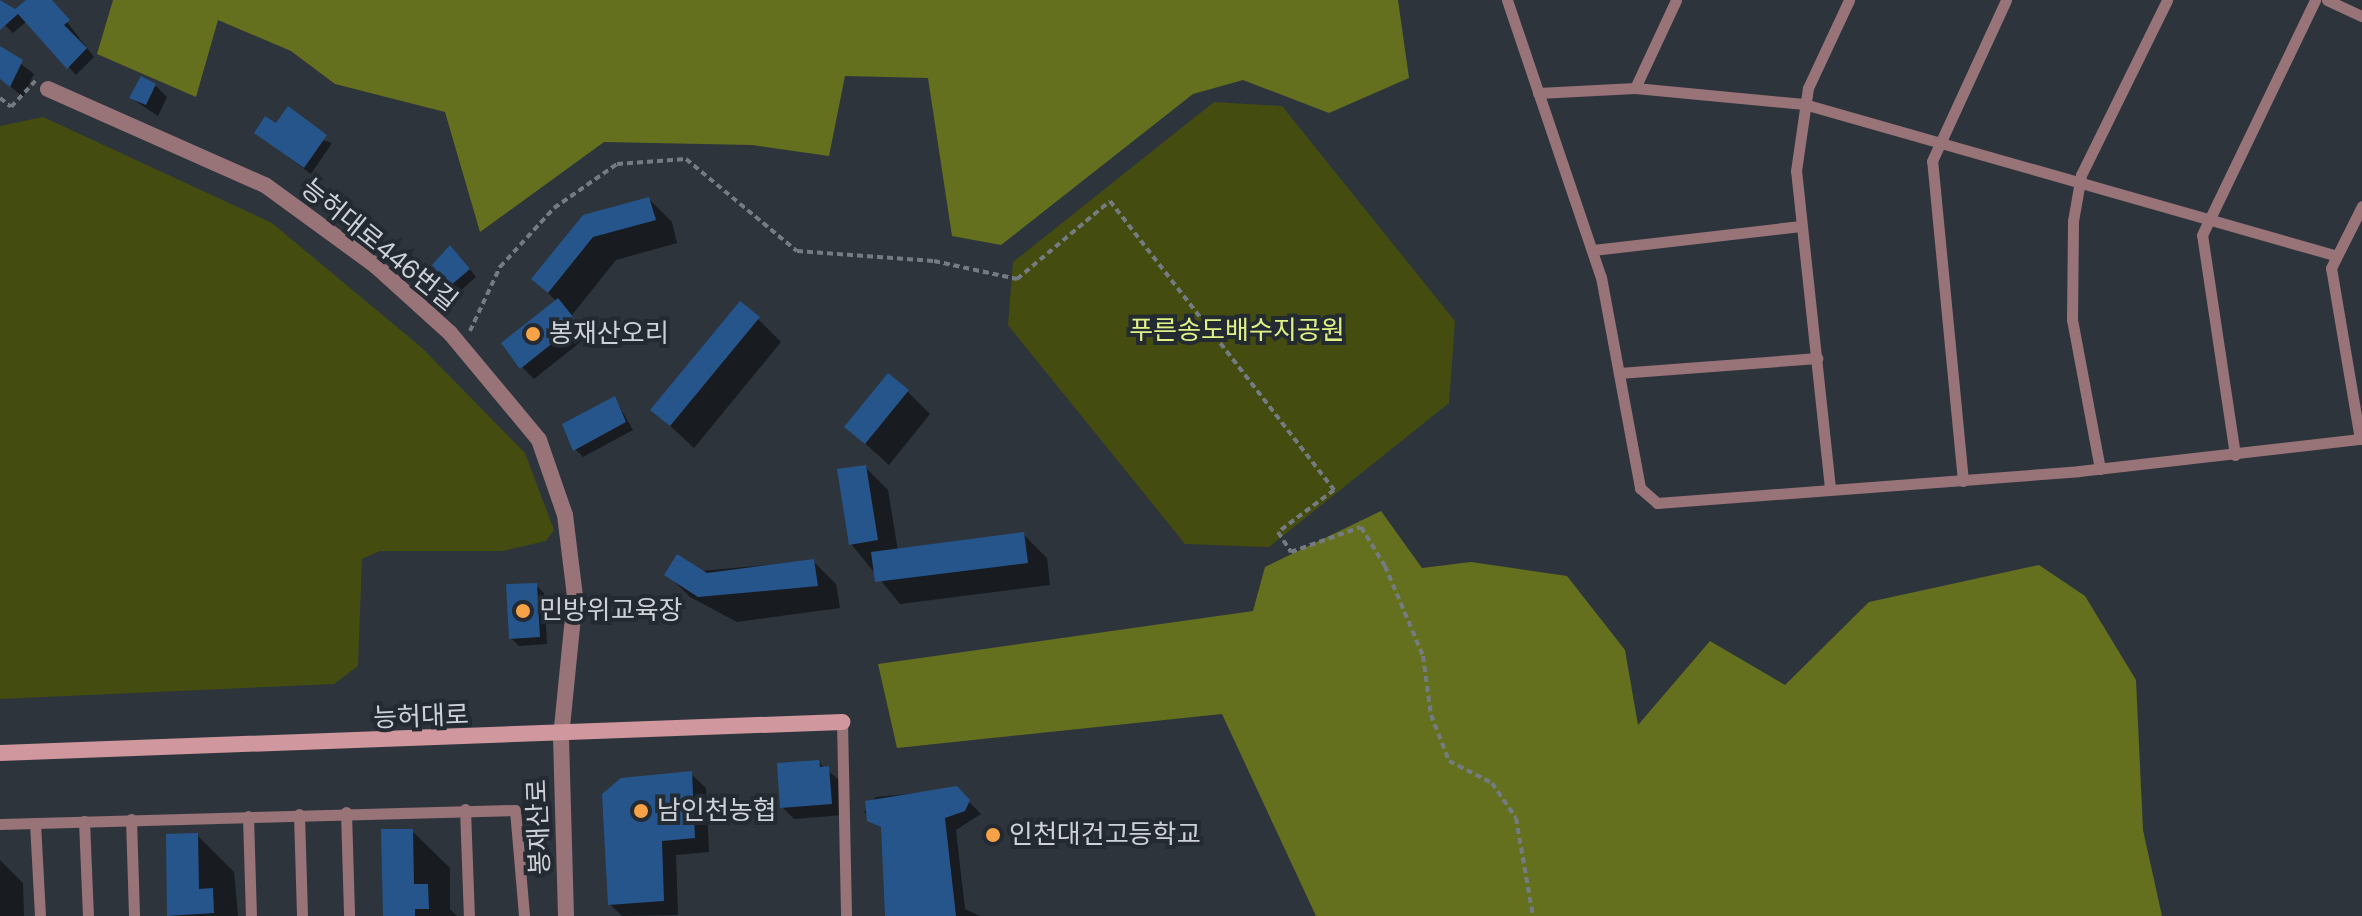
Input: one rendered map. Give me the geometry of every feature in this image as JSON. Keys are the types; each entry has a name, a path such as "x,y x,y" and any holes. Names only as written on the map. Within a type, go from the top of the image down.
{"main road":[{"name":"능허대로","path":"0,753 561,737 842,722"}],"street":[{"name":"능허대로446번길","path":"48,89 265,185 450,333 539,440 565,515 575,597 561,737"},
{"name":"봉재산로","path":"561,737 566,916"}],"lane":[{"path":"1507,0 1593,250 1640,488 1657,503 2100,469 2361,439 2334,255 2362,206"},
{"path":"1635,88 1676,0"},
{"path":"1830,488 1799,226 1804,104 1849,0"},
{"path":"1963,481 1933,207 1932,161 2006,0"},
{"path":"2100,469 2072,320 2080,184 2167,0"},
{"path":"2235,455 2202,263 2206,224 2315,0"},
{"path":"2327,0 2362,16"},
{"path":"1538,93 1635,88 1804,104 1941,141 2206,224 2334,255"},
{"path":"1593,250 1799,226"},
{"path":"1619,373 1817,358"},
{"path":"842,722 846,916"},
{"path":"465,809 469,916"},
{"path":"0,824 346,812 515,810 520,818 524,916"},
{"path":"346,812 349,916"},
{"path":"299,814 302,916"},
{"path":"248,816 251,916"},
{"path":"131,819 134,916"},
{"path":"84,821 88,916"},
{"path":"35,823 40,916"}],"path":[{"path":"0,98 11,107"},
{"path":"469,337 500,267 554,208 617,164 686,159 797,251 934,261 1017,279 1110,201 1334,490 1278,532 1291,552 1361,527 1385,566 1423,656 1431,715 1449,761 1492,783 1516,818 1533,916"}],"green space":[{"path":"113,0 1398,0 1409,78 1329,113 1243,80 1193,94 1001,245 952,236 928,78 845,76 829,156 752,145 604,142 480,232 445,112 335,84 291,51 218,20 196,97 97,54"},
{"name":"푸른송도배수지공원","path":"1214,102 1282,106 1455,321 1449,403 1269,547 1185,544 1008,325 1013,262"},
{"path":"43,117 272,223 421,347 525,453 554,530 546,541 503,551 380,551 362,559 358,666 334,684 0,699 0,126"},
{"path":"1381,511 1422,568 1471,562 1567,576 1625,650 1638,725 1710,641 1785,685 1869,602 2039,565 2085,596 2136,680 2143,830 2162,916 1316,916 1222,714 897,748 878,664 1253,611 1265,567"}],"building":[{"path":"0,0 15,9 26,0 52,0 70,20 64,25 87,48 67,69 18,14 0,30"},
{"path":"0,46 23,60 10,87 0,79"},
{"path":"141,76 156,84 146,105 129,98"},
{"path":"288,106 327,135 304,168 254,133 265,116 276,123"},
{"path":"649,197 656,220 593,237 548,293 531,279 583,215"},
{"path":"450,245 470,269 450,286 432,265"},
{"path":"558,298 578,323 520,369 501,343"},
{"path":"740,301 760,317 670,426 650,410"},
{"path":"888,373 909,390 865,444 844,427"},
{"path":"615,396 626,422 573,451 562,424"},
{"path":"866,465 878,540 849,545 837,469"},
{"path":"1024,532 1028,563 875,582 871,552"},
{"path":"677,554 707,573 814,559 818,586 698,597 664,575"},
{"name":"민방위교육장","path":"537,583 540,637 509,639 506,584"},
{"path":"819,760 820,767 829,766 832,804 780,808 777,763"},
{"path":"692,771 695,838 662,841 664,901 608,905 602,794 621,778"},
{"path":"957,786 970,800 965,811 945,818 956,916 885,916 881,827 867,821 865,801"},
{"path":"381,829 413,829 414,884 428,884 429,909 415,909 415,916 383,916"},
{"path":"198,833 199,889 213,888 214,913 167,916 166,834"}],"place":[{"name":"봉재산오리","path":"533,334"},
{"name":"민방위교육장","path":"523,611"},
{"name":"남인천농협","path":"641,811"},
{"name":"인천대건고등학교","path":"993,835"}]}
